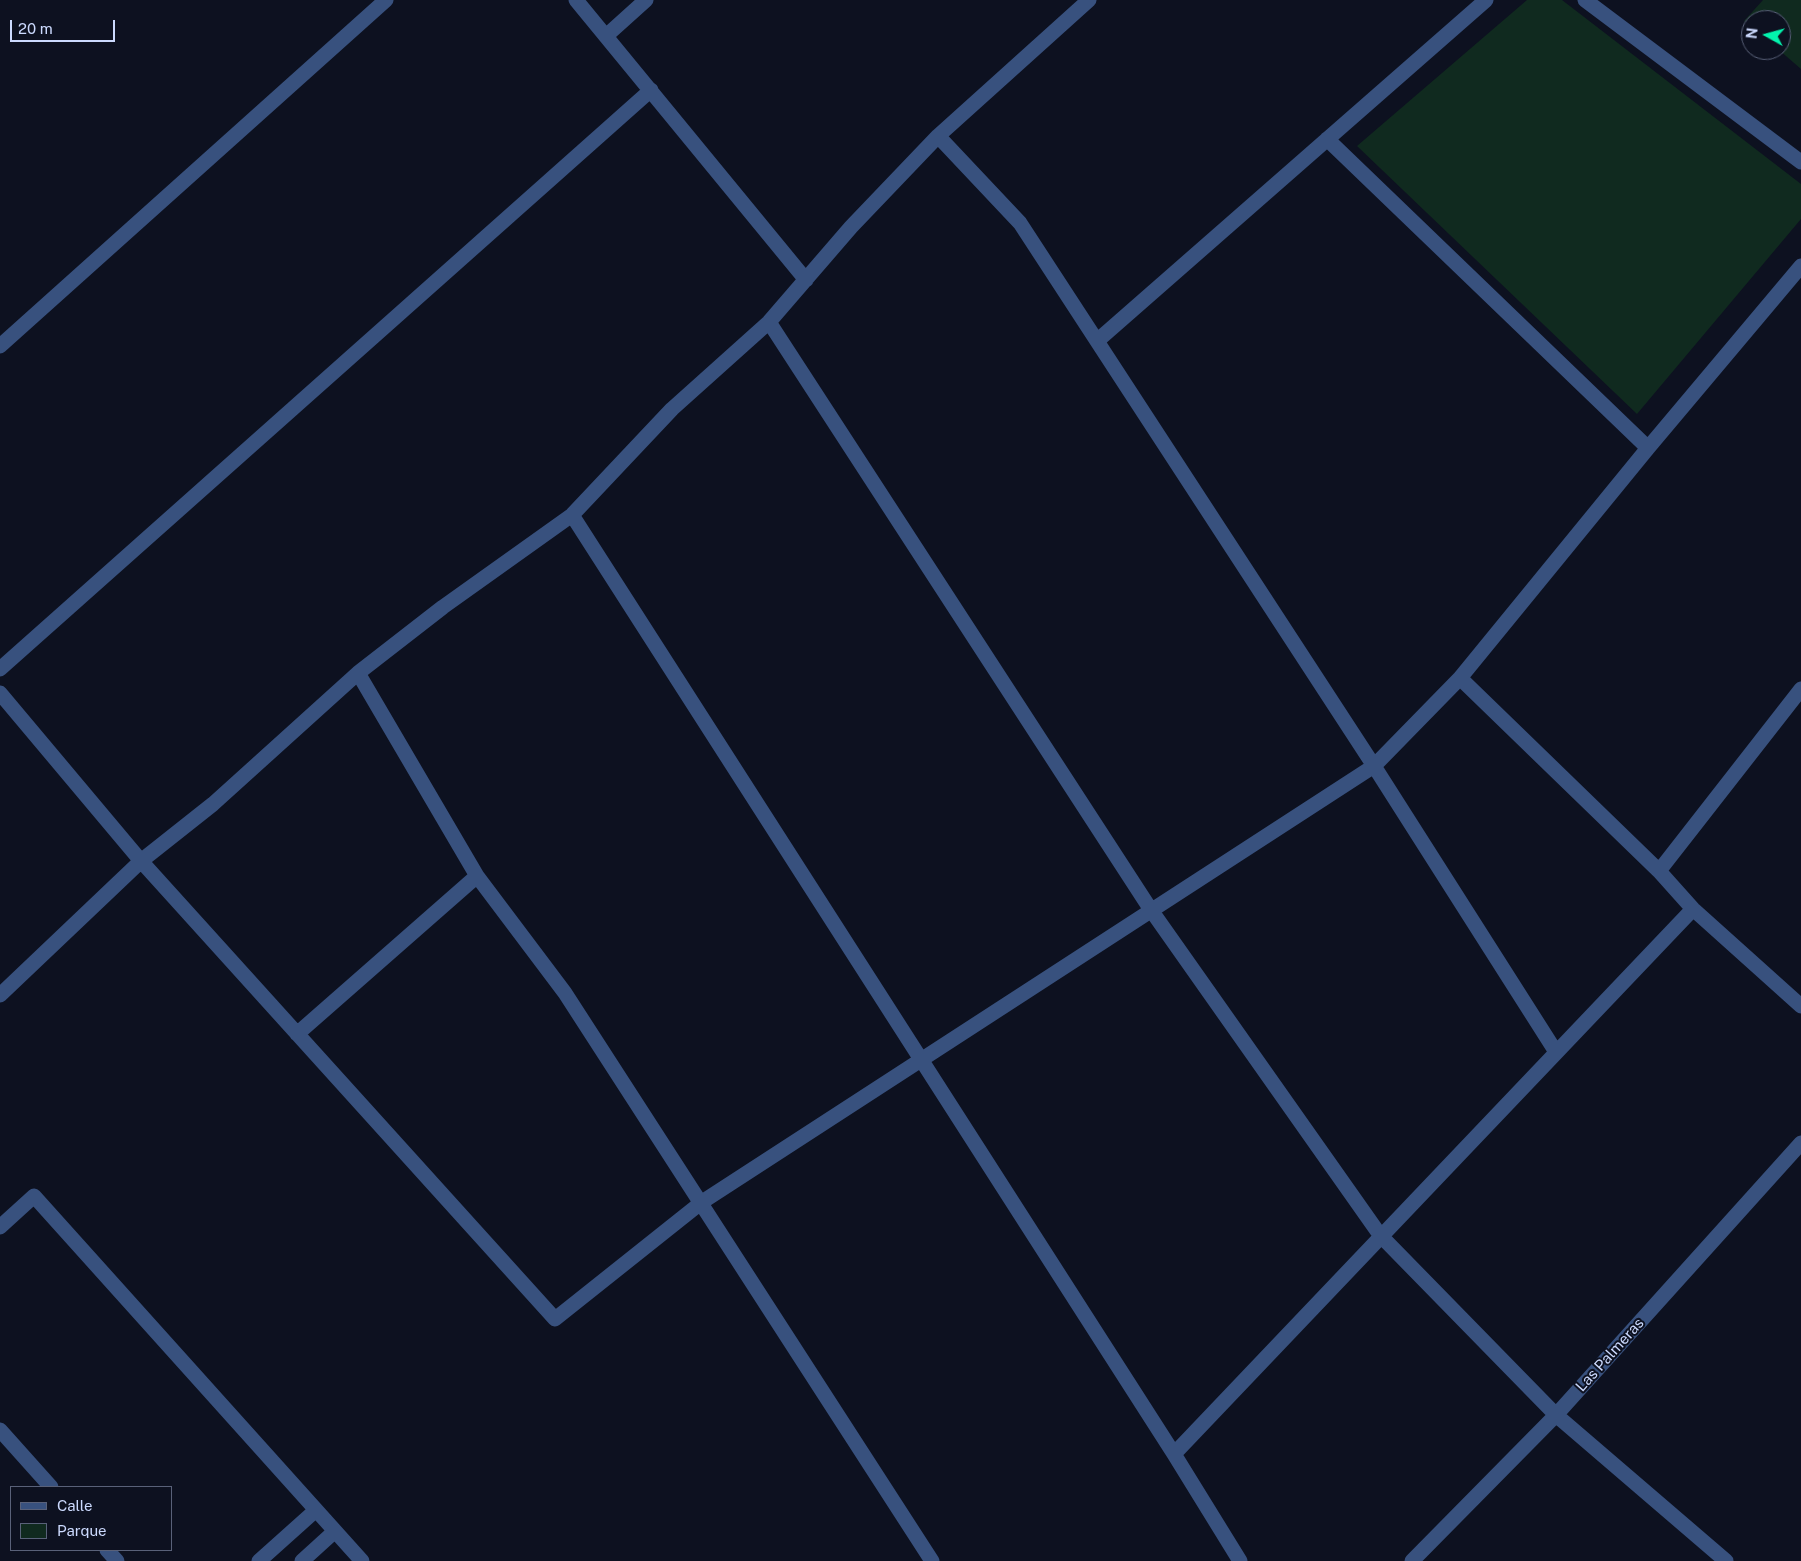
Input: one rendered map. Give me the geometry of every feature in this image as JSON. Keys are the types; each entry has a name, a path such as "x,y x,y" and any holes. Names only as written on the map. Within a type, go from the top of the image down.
{"street":[{"path":"0,346 386,0"},
{"path":"576,0 806,280"},
{"path":"606,36 646,0"},
{"path":"0,994 141,861 214,804 358,673 444,606 572,515 672,409 770,322 851,227 938,136 1089,0"},
{"path":"1097,341 1486,0"},
{"path":"1585,0 1801,162"},
{"path":"0,668 651,90"},
{"path":"938,136 1020,223 1374,766 1556,1052"},
{"path":"1327,139 1648,448"},
{"path":"0,693 141,861 555,1319 702,1202 1374,766 1460,678 1648,448 1801,266"},
{"path":"770,322 1151,910 1380,1235 1556,1415 1726,1561"},
{"path":"572,515 1174,1454 1240,1561"},
{"path":"358,673 477,876 566,993 932,1561"},
{"path":"1460,678 1659,872 1693,909 1801,1006"},
{"path":"1659,872 1801,689"},
{"path":"298,1034 477,876"},
{"path":"1174,1454 1380,1235 1693,909"},
{"name":"Las Palmeras","path":"1412,1561 1556,1415 1801,1143"},
{"path":"0,1227 34,1196 362,1561"},
{"path":"0,1430 50,1486"},
{"path":"259,1561 316,1510"},
{"path":"302,1561 335,1531"},
{"path":"108,1551 117,1561"}],"green space":[{"path":"1527,0 1562,0 1801,184 1801,219 1637,414 1357,146"},
{"path":"1763,0 1801,0 1801,69 1791,60 1791,10 1754,10"}]}
